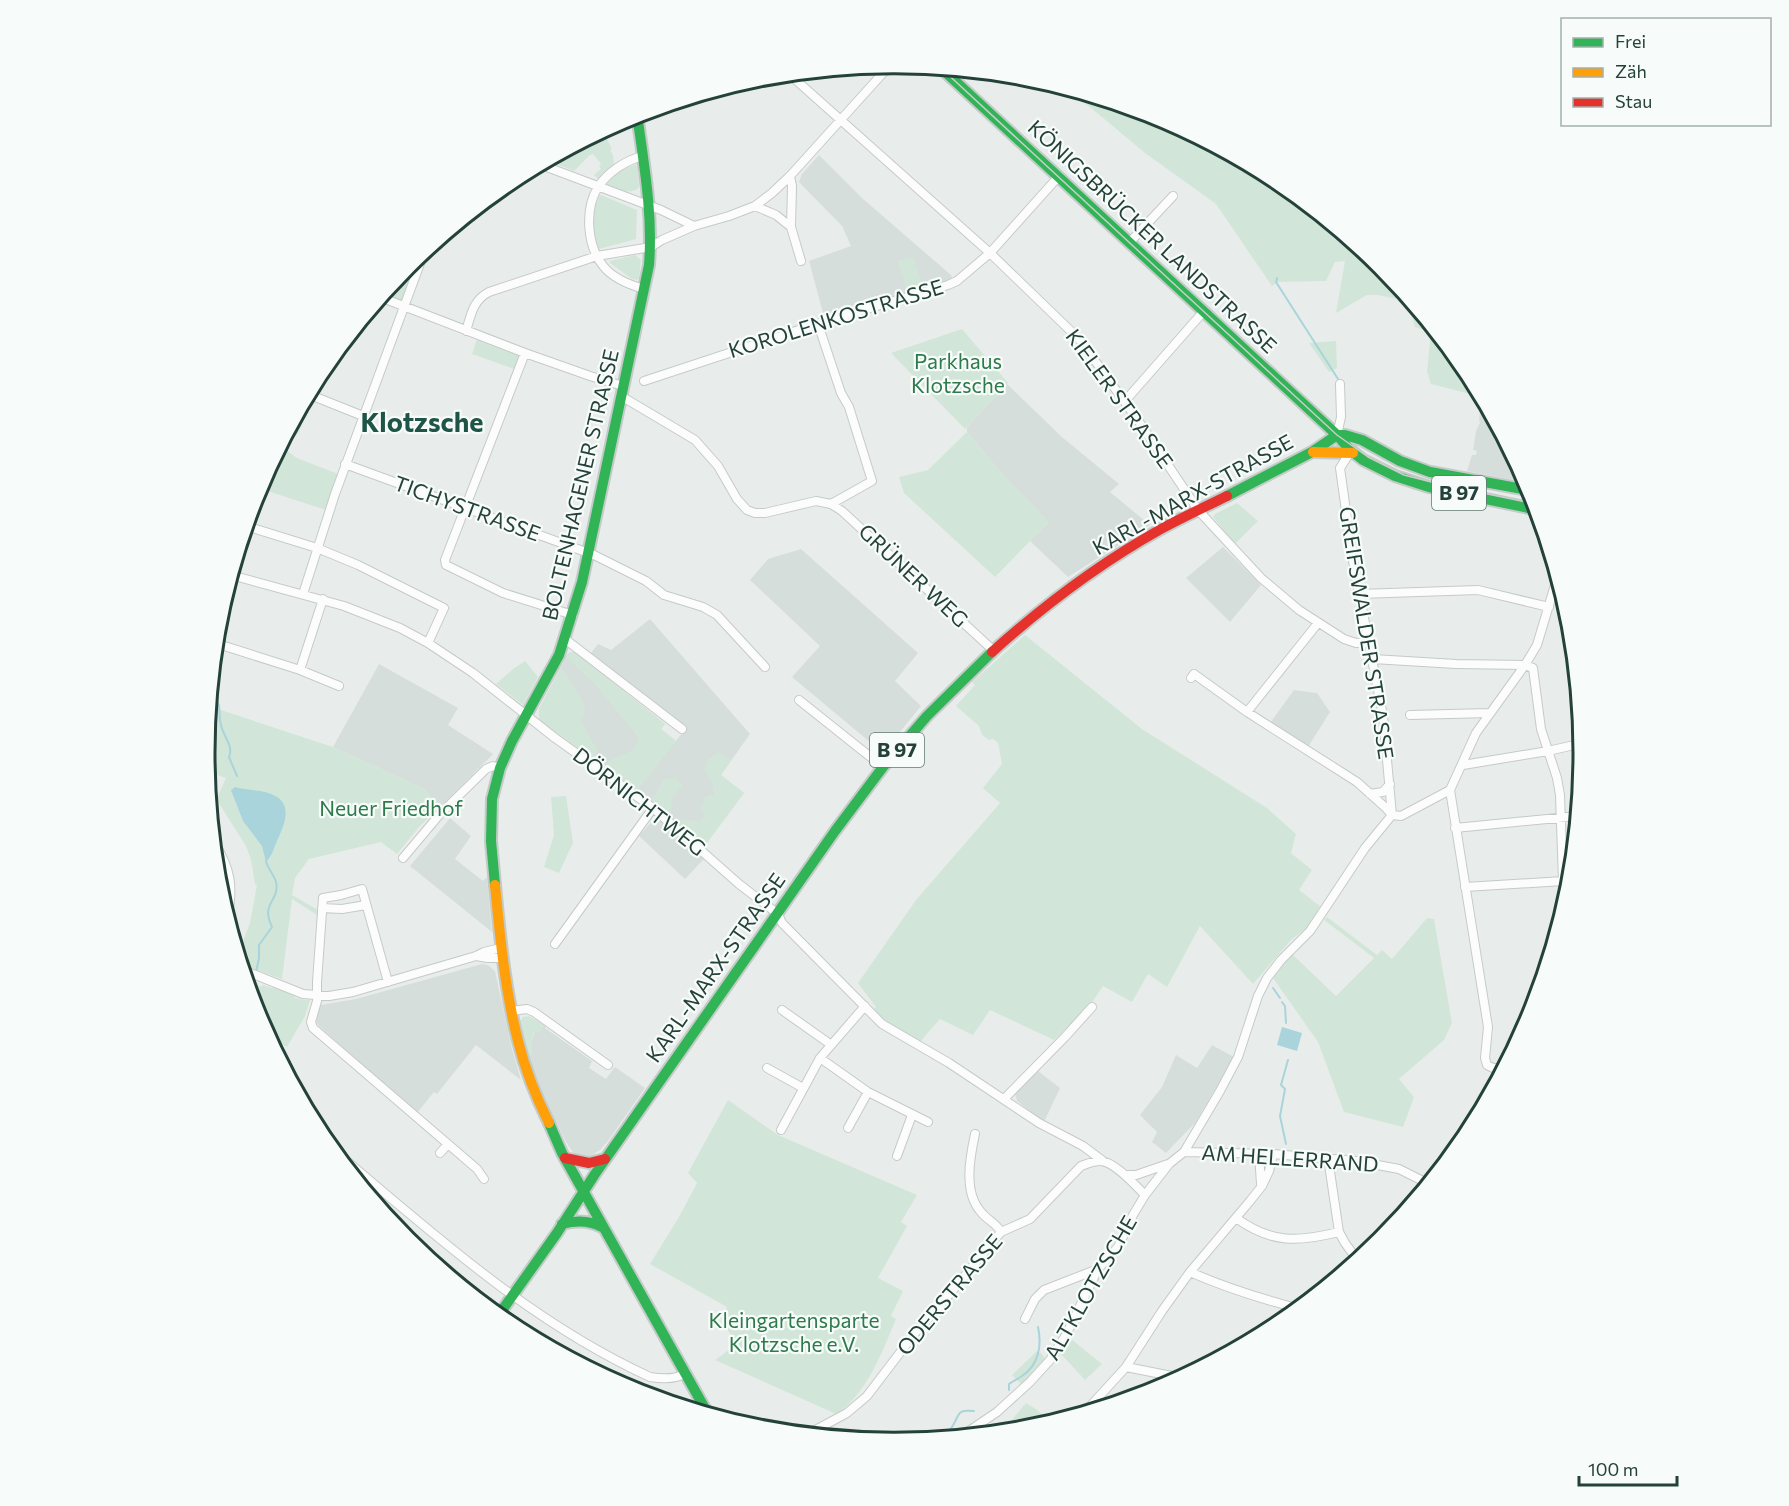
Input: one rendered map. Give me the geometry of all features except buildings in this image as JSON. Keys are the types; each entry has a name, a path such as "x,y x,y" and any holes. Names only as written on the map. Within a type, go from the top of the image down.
{"main road":[{"name":"KÖNIGSBRÜCKER LANDSTRASSE","path":"950,76 1337,435"},
{"name":"BOLTENHAGENER STRASSE","path":"638,123 650,205 651,247 644,289 573,615 554,666 500,768 492,799 491,841 502,953 511,1011 518,1042 534,1091 583,1192 703,1404"},
{"name":"KARL-MARX-STRASSE","path":"583,1192 841,823 883,767 927,716 1022,626 1085,578 1152,535 1312,452 1337,435"},
{"name":"B 97","path":"1520,489 1417,468 1382,452 1362,439 1337,435 1349,457 1394,477 1425,486 1528,508"},
{"name":"KARL-MARX-STRASSE","path":"1312,452 1349,457"},
{"path":"565,1158 589,1163 605,1159"},
{"name":"B 97","path":"504,1308 583,1192"},
{"path":"562,1224 580,1220 602,1227"}],"street":[{"path":"466,331 475,303 489,292 597,256 651,247 694,225 729,216 755,206 790,177 882,74"},
{"name":"KIELER STRASSE","path":"796,81 990,253 1080,340 1125,401 1198,510 1261,578 1299,610 1344,639 1356,643 1369,642"},
{"path":"643,156 619,166 598,187 592,201 589,220 591,239 597,256 611,274 630,285 644,289"},
{"path":"550,168 650,205 694,225"},
{"path":"790,177 792,186 791,227 801,261"},
{"name":"KOROLENKOSTRASSE","path":"644,381 957,281 990,253 1059,177"},
{"path":"1130,242 1173,196"},
{"path":"755,206 776,215 791,227"},
{"path":"303,594 345,464 417,270"},
{"path":"389,300 622,391 695,440 718,466 737,500 747,510 755,513 765,513 816,501 831,504 872,481 849,407 841,393 818,324"},
{"path":"1125,401 1204,311"},
{"path":"525,353 445,560 446,565 503,593 573,615"},
{"path":"1337,435 1341,417 1340,384"},
{"path":"316,397 363,416"},
{"name":"GREIFSWALDER STRASSE","path":"1349,457 1341,468 1359,594 1383,716 1392,816"},
{"name":"TICHYSTRASSE","path":"345,464 588,552 636,575 664,595 710,610 765,667"},
{"name":"GRÜNER WEG","path":"831,504 842,511 994,651"},
{"path":"254,528 316,548 383,576 444,608 428,643"},
{"name":"DÖRNICHTWEG","path":"238,577 323,599 369,615 428,643 473,673 526,716 653,808 739,884 778,914 782,922 882,1024 949,1063 1040,1123 1083,1146 1103,1161"},
{"path":"1184,1152 1238,1057 1258,996 1267,978 1281,960 1310,931 1365,848 1392,816 1401,816 1450,790 1476,733 1537,645 1554,589"},
{"path":"1359,594 1478,590 1549,607"},
{"path":"300,670 323,599"},
{"path":"1247,712 1318,623"},
{"path":"565,639 682,729"},
{"path":"224,646 300,670 339,686"},
{"path":"1373,659 1525,665 1533,668 1541,729 1557,778 1562,818 1563,874"},
{"path":"1191,678 1194,674 1247,712 1357,782 1392,816"},
{"path":"799,699 883,767"},
{"path":"1410,715 1490,713"},
{"path":"1463,765 1574,745"},
{"path":"403,858 440,814 486,769 493,766 500,768"},
{"path":"1370,794 1383,792 1390,784"},
{"path":"1450,790 1488,1027 1489,1037 1485,1058 1487,1065 1496,1068"},
{"path":"555,944 653,808"},
{"path":"1455,828 1571,817"},
{"path":"224,859 231,882 230,896"},
{"path":"1465,887 1562,881"},
{"path":"388,982 362,889 323,898 317,996 312,1017 313,1028 477,1169 484,1179"},
{"path":"322,908 342,909 366,905"},
{"path":"252,974 296,992 317,996 341,994 484,952 502,953"},
{"path":"781,1130 820,1058 865,1006"},
{"path":"1004,1099 1092,1007"},
{"path":"782,1010 830,1044"},
{"path":"511,1011 534,1012 608,1065"},
{"path":"820,1058 868,1092 928,1122"},
{"path":"767,1068 803,1088"},
{"path":"848,1128 868,1092"},
{"path":"897,1156 912,1115"},
{"path":"975,1134 969,1174 972,1194 981,1213 998,1226 1001,1232"},
{"path":"440,1153 448,1144"},
{"name":"AM HELLERRAND","path":"1184,1152 1273,1154 1356,1161 1399,1169 1422,1181"},
{"name":"ALTKLOTZSCHE","path":"974,1428 997,1412 1050,1360 1066,1335 1089,1283 1118,1247 1145,1195 1169,1164 1184,1152"},
{"path":"1259,1154 1262,1186"},
{"path":"1100,1400 1126,1367 1190,1272 1262,1186 1273,1154"},
{"path":"1328,1158 1339,1232 1353,1254"},
{"path":"1103,1161 1126,1175 1145,1195"},
{"name":"ODERSTRASSE","path":"819,1428 847,1413 867,1396 915,1333 1001,1232 1030,1219 1081,1166 1103,1161"},
{"path":"1126,1175 1136,1175 1169,1164"},
{"path":"358,1170 452,1250 513,1296 570,1334 650,1377 662,1379 686,1373"},
{"path":"1236,1218 1251,1228 1285,1239 1311,1239 1339,1232"},
{"path":"1025,1319 1035,1299 1044,1290 1098,1269"},
{"path":"1190,1272 1220,1285 1289,1305"},
{"path":"1126,1367 1167,1375"}],"shaded area":[{"path":"819,155 862,198 951,275 953,280 825,320 809,261 851,246 842,226 799,182 802,174"},
{"path":"1007,384 1062,437 1119,484 1110,492 1150,525 1068,577 1030,541 1048,523 1001,473 967,432 967,427"},
{"path":"1480,409 1517,481 1467,471 1472,455 1476,455 1477,451 1473,450"},
{"path":"1223,547 1261,585 1230,622 1186,578"},
{"path":"801,549 918,653 895,681 921,706 883,753 792,677 820,646 750,580 768,559"},
{"path":"650,619 750,734 721,775 744,793 703,848 637,790 539,720 539,709 568,653 575,652 665,724 661,729 676,741 686,728 591,653 598,644 611,650"},
{"path":"379,664 458,708 448,725 493,754 441,806 422,788 333,747"},
{"path":"1294,690 1317,693 1330,712 1308,747 1270,723"},
{"path":"450,818 471,836 455,859 483,881 487,877 492,932 410,866"},
{"path":"653,820 660,820 704,859 685,879 639,836"},
{"path":"482,964 488,965 495,971 521,1080 476,1045 437,1094 434,1092 417,1113 316,1021 321,1005 356,999"},
{"path":"544,1025 592,1061 589,1068 606,1079 615,1067 645,1088 608,1141 592,1155 578,1156 566,1142 528,1055 532,1053 535,1030 539,1033"},
{"path":"1212,1045 1234,1057 1195,1123 1166,1153 1152,1142 1157,1132 1140,1115 1162,1087 1176,1055 1197,1068"},
{"path":"1038,1071 1060,1088 1044,1122 1017,1101 1015,1094"}],"green space":[{"path":"1082,101 1155,125 1234,165 1272,188 1343,242 1375,273 1405,305 1427,331 1415,327 1411,313 1396,299 1378,295 1367,295 1336,313 1345,261 1335,262 1326,281 1278,282 1272,286 1216,204 1145,153"},
{"path":"618,133 607,139 612,149 610,150 614,164 598,179 594,175 601,169 599,166 601,164 593,154 574,171 557,164"},
{"path":"637,164 639,187 635,190 624,191 606,183 620,171"},
{"path":"601,195 637,210 636,239 599,249 594,236 593,222 597,202"},
{"path":"635,255 641,260 637,280 632,279 610,263 610,261"},
{"path":"913,257 922,284 907,289 898,261"},
{"path":"412,276 402,302 391,297"},
{"name":"Parkhaus Klotzsche","path":"962,329 1008,383 965,429 891,353"},
{"path":"1431,335 1471,394 1431,384 1427,371"},
{"path":"477,339 520,354 514,369 472,354"},
{"path":"1336,341 1337,368 1329,372 1309,343"},
{"path":"302,420 298,434 292,439"},
{"path":"967,432 1001,473 1049,522 995,577 904,493 899,477 928,470"},
{"path":"286,450 297,458 338,474 326,510 268,491"},
{"path":"1237,503 1258,521 1235,544 1213,517"},
{"path":"1025,635 1142,729 1267,808 1296,834 1291,853 1312,870 1299,890 1320,906 1309,926 1291,940 1253,984 1200,926 1167,987 1148,974 1132,1002 1103,986 1089,1007 1054,1040 990,1010 973,1035 940,1019 919,1043 873,1010 876,1007 858,983 916,900 1000,803 983,788 1002,764 998,743 982,735 979,726 956,706 975,685 972,682"},
{"path":"575,652 665,724 661,729 676,741 637,790 604,767 610,760 633,751 639,738 594,683 566,657 568,653"},
{"path":"525,661 538,677 523,705 496,684"},
{"path":"561,667 582,700 585,709 581,722 597,749 593,759 539,720 539,709"},
{"name":"Neuer Friedhof","path":"216,708 333,747 422,788 441,806 419,827 397,854 381,842 309,859 295,878 292,895 318,910 317,915 292,899 282,979 250,967 243,945 250,923 257,885 246,846 217,798 226,778 215,774"},
{"path":"719,752 731,760 721,775 744,793 703,848 678,826 681,820 700,821 705,816 701,809 705,797 714,795 713,785 705,769 708,760"},
{"path":"675,778 683,786 672,797 671,813 667,817 650,802 664,780"},
{"path":"566,796 573,843 559,873 544,867 554,835 551,797"},
{"path":"1327,917 1377,955 1382,950 1392,959 1427,918 1434,919 1452,1023 1444,1040 1399,1079 1414,1097 1403,1127 1344,1112 1318,1042 1273,978 1292,954 1336,996 1374,958 1324,920"},
{"path":"256,985 275,987 294,995 295,998 310,1000 305,1016 287,1047 280,1043"},
{"path":"529,1016 544,1025 539,1033 534,1031 532,1053 528,1055 520,1021 523,1017"},
{"name":"Kleingartensparte Klotzsche e.V.","path":"728,1100 778,1135 917,1195 901,1222 907,1226 878,1278 903,1291 891,1316 896,1319 865,1384 847,1406 836,1414 715,1360 737,1344 722,1321 727,1307 650,1264 697,1183 688,1173"},
{"path":"1071,1339 1102,1364 1085,1380 1060,1353"},
{"path":"1037,1351 1046,1360 1022,1385 1012,1375"},
{"path":"1026,1403 1043,1415 1011,1422"}],"water":[{"path":"235,787 272,794 285,806 284,824 273,852 266,862 262,846 243,821 231,790"},
{"path":"1282,1027 1302,1033 1297,1051 1277,1045"}],"waterway":[{"path":"1277,278 1276,282 1338,379"},
{"path":"217,701 220,723 230,749 229,757 237,776"},
{"path":"254,980 259,945 272,927 268,912 276,889 275,879 266,861"},
{"path":"1273,988 1280,998"},
{"path":"1282,1002 1285,1006 1286,1023"},
{"path":"1286,1144 1280,1116 1285,1089 1281,1085 1288,1060"},
{"path":"1009,1390 1009,1384 1028,1371 1036,1360 1040,1341 1038,1327"},
{"path":"949,1430 961,1412 974,1411"}],"tram line":[{"path":"950,76 1337,435 1368,457 1404,475 1525,502"}],"traffic: fast":[{"path":"950,76 1337,435"},
{"path":"495,885 491,841 492,799 500,768 512,741 559,655 582,582 649,265 649,208 638,123"},
{"path":"1337,435 1363,460 1395,476 1429,487 1528,508"},
{"path":"1337,435 1362,440 1400,461 1430,472 1520,489"},
{"path":"1227,496 1312,452 1337,435"},
{"path":"504,1308 835,831 883,767 927,716 992,652"},
{"path":"549,1123 562,1153 702,1404"},
{"path":"562,1224 582,1221 602,1227"}],"traffic: slow":[{"path":"1313,452 1353,453"},
{"path":"495,885 513,1022 527,1072 549,1123"}],"traffic: jam":[{"path":"992,652 1031,618 1117,556 1161,529 1227,496"},
{"path":"565,1158 589,1163 605,1159"}],"district":[{"name":"Klotzsche","path":"422,423"}]}
